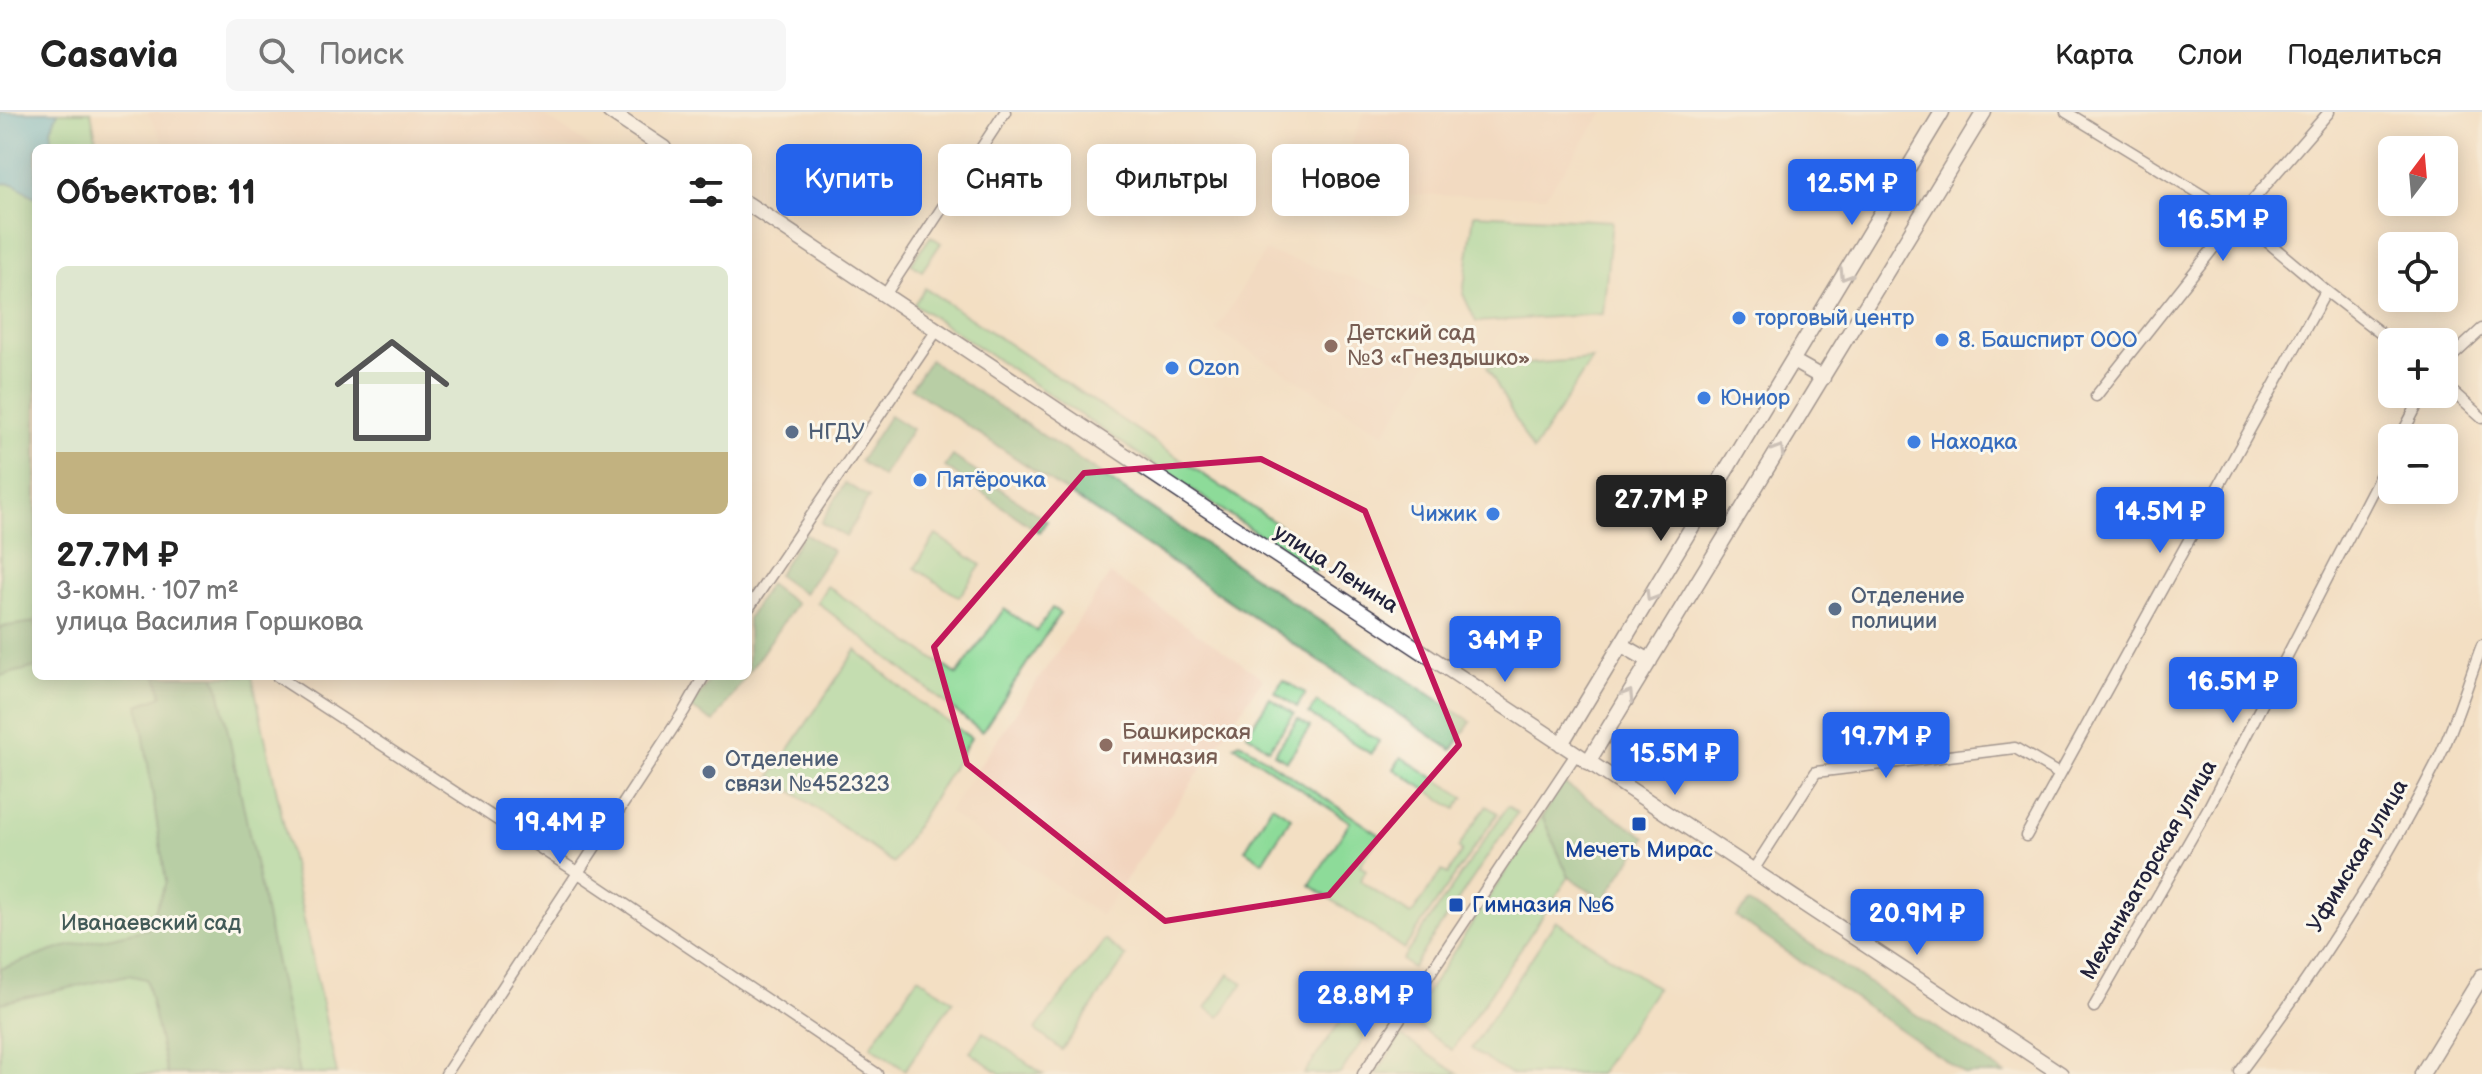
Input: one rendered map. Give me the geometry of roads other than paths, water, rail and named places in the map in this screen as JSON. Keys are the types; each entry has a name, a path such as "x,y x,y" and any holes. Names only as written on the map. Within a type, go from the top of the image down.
{"main road":[{"path":"610,112 658,144"},
{"path":"1561,744 1942,112"},
{"path":"1582,758 1650,661 1984,112"},
{"name":"улица Ленина","path":"752,207 1317,585 2061,1074"},
{"path":"1793,361 1823,378"},
{"path":"1622,645 1650,661"},
{"path":"2422,1074 2482,976"}],"street":[{"path":"885,295 1005,112"},
{"path":"2066,112 2238,217 2378,331"},
{"path":"2096,396 2238,217 2329,112"},
{"path":"2026,836 2326,291"},
{"path":"2458,351 2482,329"},
{"path":"752,603 937,330"},
{"path":"2458,397 2482,418"},
{"name":"Механизаторская улица","path":"2094,1007 2209,807 2378,480"},
{"name":"Уфимская улица","path":"2240,1072 2281,1017 2370,882 2437,762 2482,645"},
{"path":"283,680 577,872 877,1074"},
{"path":"446,1074 684,711 701,680"},
{"path":"1752,872 1816,772 2015,748 2059,774"},
{"path":"1363,1074 1582,758"}],"water":[{"path":"0,112 58,112 51,129 53,144 32,144 32,195 14,184 0,183"}],"place":[{"name":"торговый центр","path":"1739,318"},
{"name":"8. Башспирт ООО","path":"1942,340"},
{"name":"Детский сад №3 «Гнездышко»","path":"1331,346"},
{"name":"Ozon","path":"1172,368"},
{"name":"Юниор","path":"1704,398"},
{"name":"НГДУ","path":"792,432"},
{"name":"Находка","path":"1914,442"},
{"name":"Пятёрочка","path":"920,480"},
{"name":"Чижик","path":"1493,514"},
{"name":"Отделение полиции","path":"1835,609"},
{"name":"Башкирская гимназия","path":"1106,745"},
{"name":"Отделение связи №452323","path":"709,772"},
{"name":"Мечеть Мирас","path":"1639,824"},
{"name":"Гимназия №6","path":"1456,905"}],"park label":[{"name":"Иванаевский сад","path":"151,923"}]}
